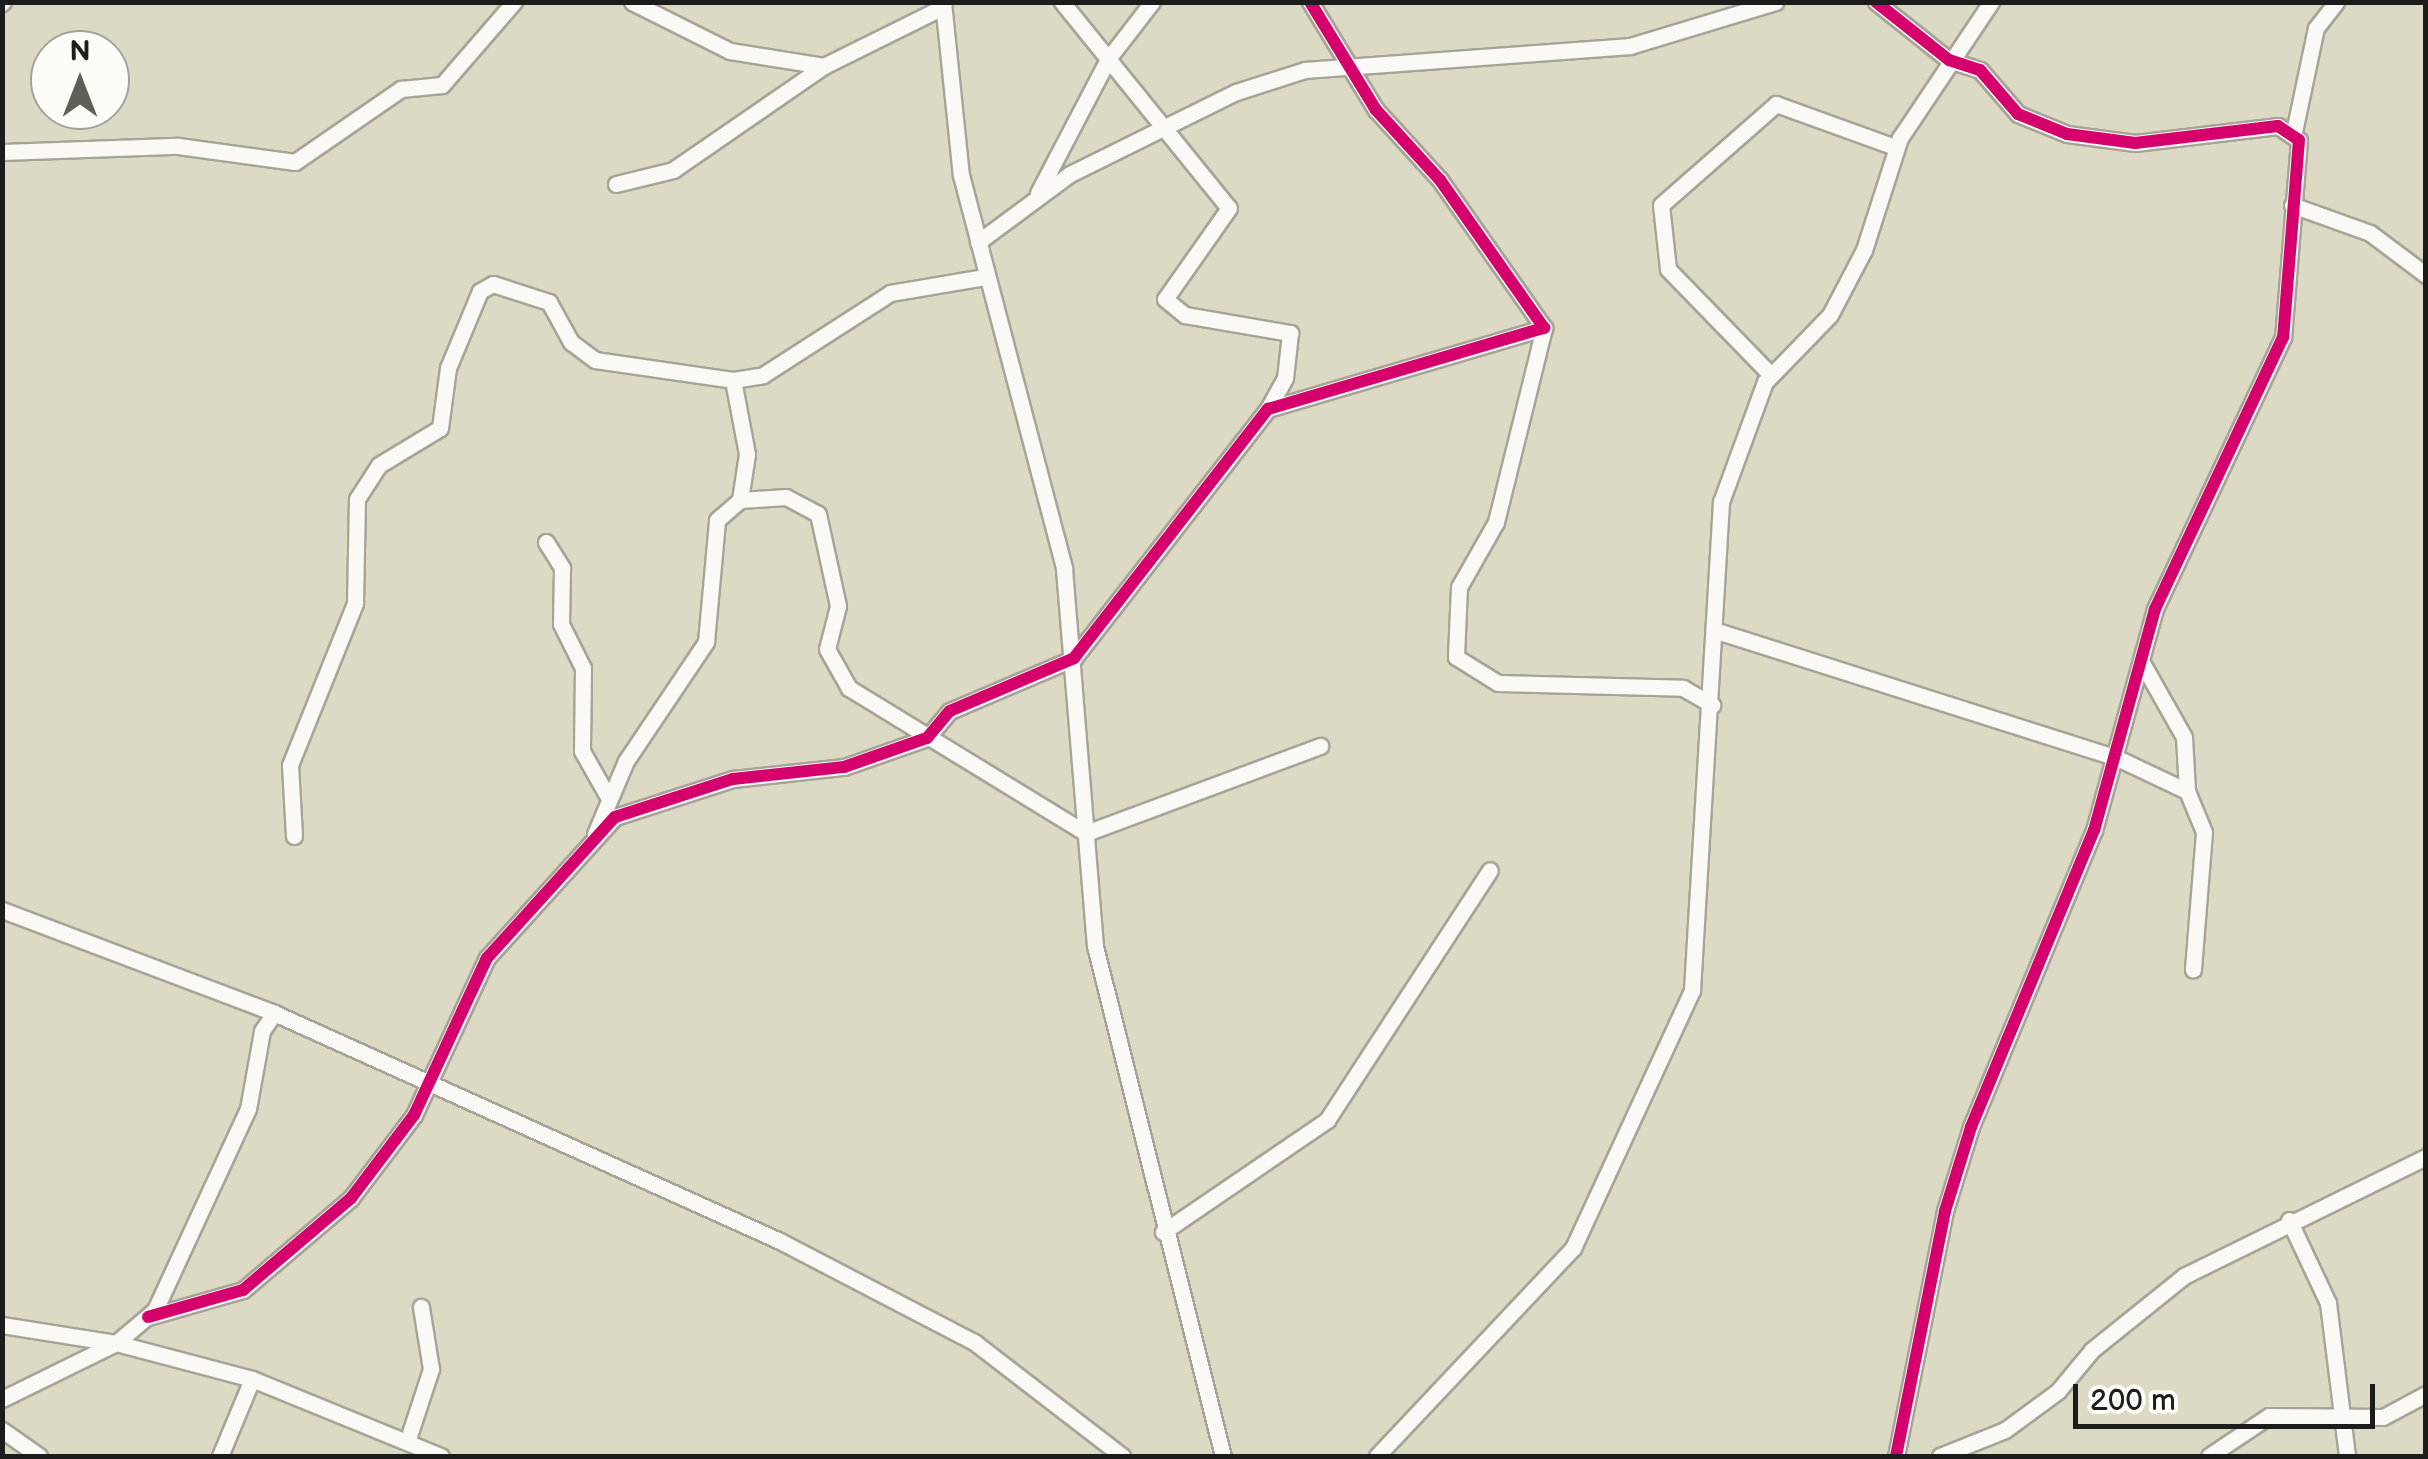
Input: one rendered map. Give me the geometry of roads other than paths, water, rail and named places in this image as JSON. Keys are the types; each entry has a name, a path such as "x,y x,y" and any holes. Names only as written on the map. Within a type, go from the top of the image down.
{"street":[{"path":"2,152 178,146 295,162 401,90 442,85 514,2"},
{"path":"632,2 730,51 824,66"},
{"path":"2,1399 116,1342 148,1317 250,1285 351,1198 432,1081 487,958 595,835 627,811 733,779 844,767 927,738 950,711 1074,658 1268,410 1290,333 1185,315 1165,300 1230,215 1169,130 1062,2"},
{"path":"1036,196 1108,59 1152,2"},
{"path":"1310,2 1345,65 1543,315 1544,328 1502,505 1459,586 1456,657 1498,683 1683,688 1713,705"},
{"path":"978,242 1036,196 1236,92 1345,65 1630,46 1776,2"},
{"path":"1876,2 1949,60 1980,70 2018,114 2084,138 2135,144 2294,132"},
{"path":"1377,1456 1574,1248 1692,990 1717,631 1716,519 1770,375 1830,315 1864,250 1896,147 1949,60 1992,2"},
{"path":"1896,1456 1945,1210 2114,757 2155,609 2276,360 2290,304 2294,132 2316,28 2336,2"},
{"path":"616,184 700,154 824,66 943,5 985,278 1042,470 1074,658 1095,946 1163,1232 1223,1456"},
{"path":"1770,375 1668,269 1661,205 1776,104 1896,147"},
{"path":"2292,205 2370,233 2426,275"},
{"path":"294,836 290,765 355,603 357,499 379,465 440,428 452,355 480,291 494,284 549,302 572,342 595,360 733,380 763,374 890,294 985,278"},
{"path":"1268,410 1544,328"},
{"path":"733,380 748,454 740,500"},
{"path":"595,835 608,797 706,642 717,520 740,500 786,497 814,509 838,606 828,644 836,671 927,738 1086,832"},
{"path":"546,542 562,568 561,624 583,668 582,752 608,797"},
{"path":"1717,631 2114,757 2187,791"},
{"path":"2141,661 2184,738 2187,791 2204,832 2193,970"},
{"path":"1086,832 1320,746"},
{"path":"1163,1232 1327,1120 1490,870"},
{"path":"2,910 274,1013 780,1241 974,1342 1122,1456"},
{"path":"148,1317 248,1109 262,1031 274,1013"},
{"path":"1940,1456 2005,1430 2184,1276 2289,1220 2426,1157"},
{"path":"2289,1220 2328,1304 2347,1456"},
{"path":"408,1439 431,1369 421,1307"},
{"path":"2,1326 116,1342 252,1379 442,1456"},
{"path":"220,1456 252,1379"},
{"path":"2210,1456 2269,1416 2383,1417 2426,1394"},
{"path":"2,1430 39,1456"}]}
